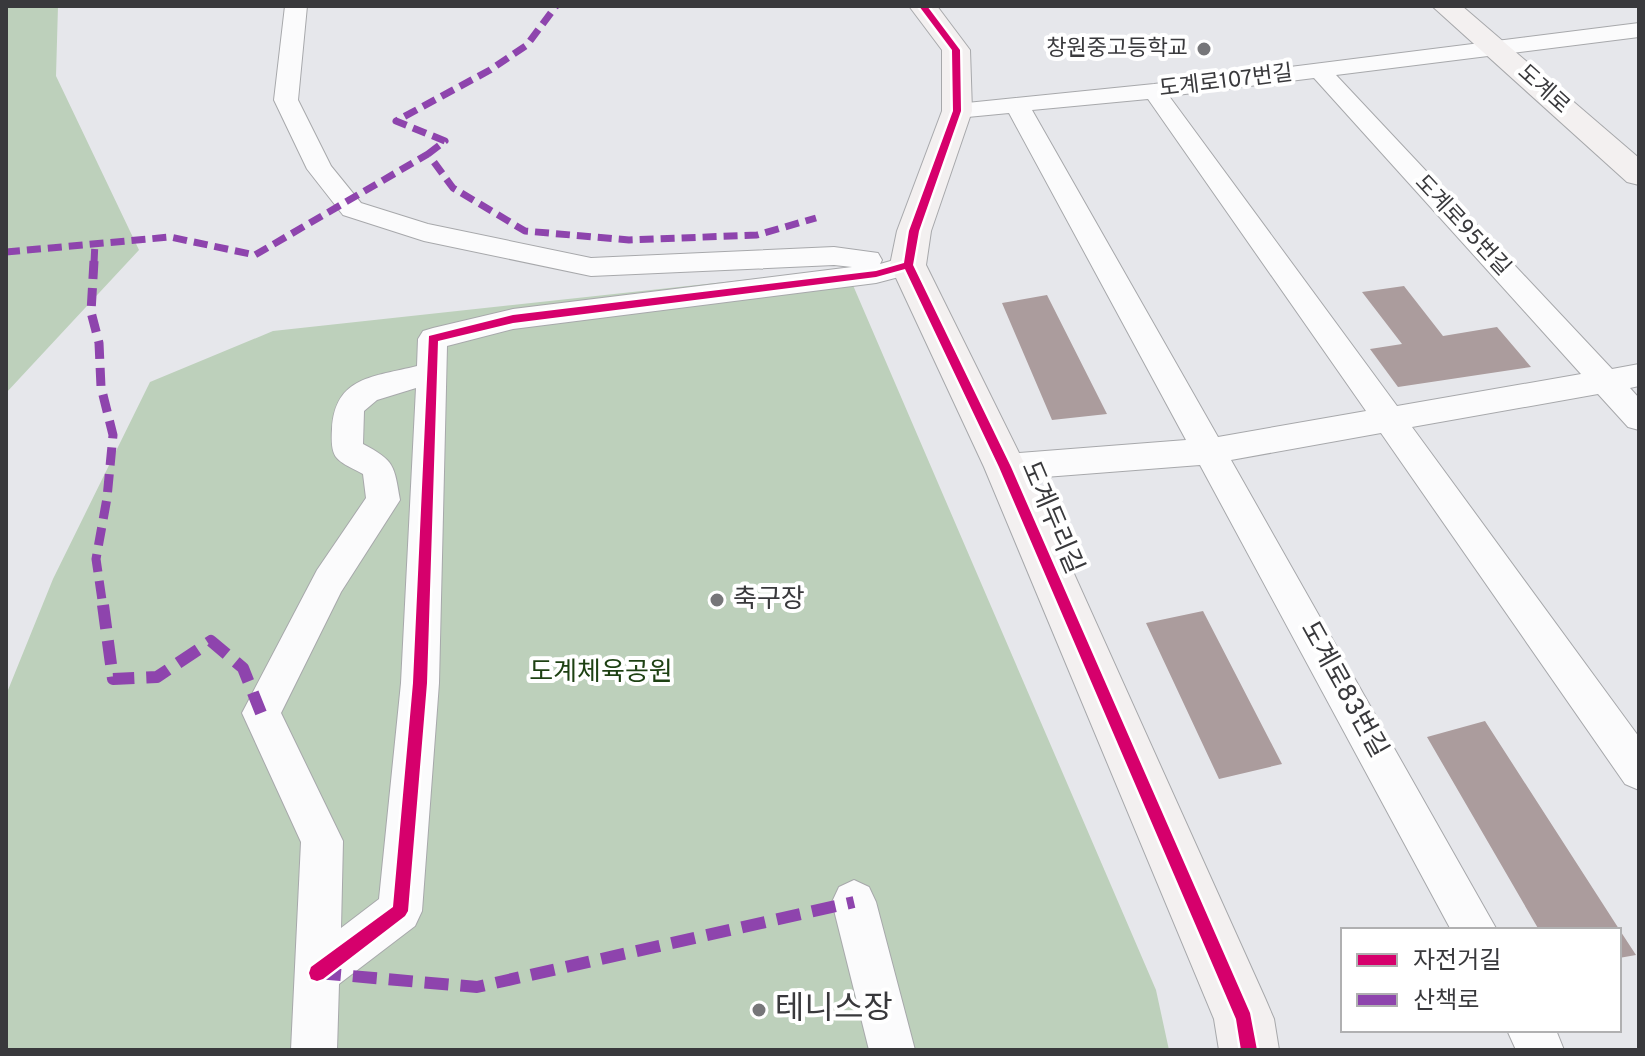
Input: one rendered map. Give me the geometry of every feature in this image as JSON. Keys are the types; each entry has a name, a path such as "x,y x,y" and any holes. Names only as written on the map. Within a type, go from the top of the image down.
{"street":[{"path":"296,6 286,100 320,169 352,209 424,232 591,267 834,256 908,265"},
{"path":"908,265 914,231 957,111 956,50 923,6"},
{"name":"도계로","path":"1446,6 1639,175"},
{"name":"도계로107번길","path":"957,111 1154,91 1495,48 1637,19"},
{"name":"도계로95번길","path":"1319,70 1606,381"},
{"path":"1154,91 1639,770"},
{"path":"1017,105 1212,451"},
{"path":"317,973 400,911 420,683 433,339 513,319 860,276 908,265"},
{"name":"도계두리길","path":"908,265 1005,467 1244,1019 1249,1050"},
{"path":"314,1050 322,841 261,713 329,581 383,500 378,467 347,450 349,407 367,391 434,372"},
{"path":"1005,467 1212,451 1639,375"},
{"path":"1606,381 1639,418"},
{"name":"도계로83번길","path":"1212,451 1474,928"},
{"path":"854,902 892,1050"},
{"path":"1531,1032 1541,1050"}],"green space":[{"path":"6,6 58,6 56,76 139,250 6,393"},
{"name":"도계체육공원","path":"846,269 1156,990 1169,1050 6,1050 6,695 53,579 150,382 273,331"}],"building":[{"path":"1404,286 1443,336 1497,327 1531,367 1398,387 1370,349 1402,344 1362,292"},
{"path":"1047,295 1107,414 1052,420 1002,303"},
{"path":"1203,611 1282,764 1219,779 1146,623"},
{"path":"1485,721 1619,928 1538,928 1427,737"},
{"path":"1621,932 1636,955 1621,958"}],"marked path":[{"path":"428,154 445,141 396,121 490,70 527,45 556,6"},
{"path":"6,252 170,237 255,255 428,154 453,188 525,231 629,240 757,235 816,218"},
{"path":"95,242 91,312 99,343 101,387 113,435 107,498 96,559 113,679 157,677 211,641 243,668 261,713"},
{"path":"317,973 477,987 854,902"}],"cycle path":[{"path":"923,6 956,50 957,111 914,231 908,265 1005,467 1244,1019 1249,1050"},
{"path":"317,973 400,911 420,683 433,339 513,319 876,274 908,265"}],"place":[{"name":"창원중고등학교","path":"1204,49"},
{"name":"축구장","path":"717,600"},
{"name":"테니스장","path":"759,1010"}]}
